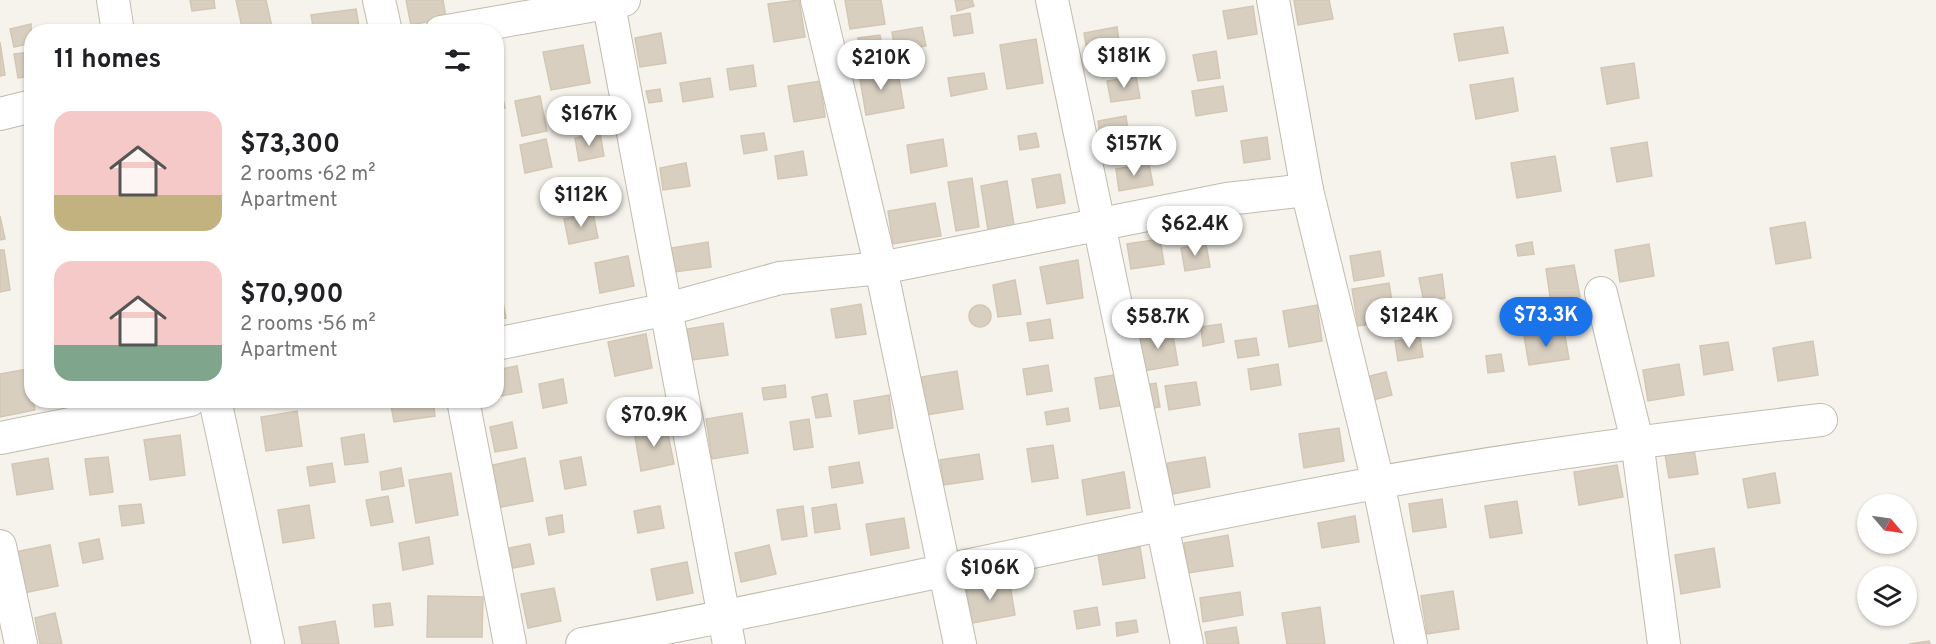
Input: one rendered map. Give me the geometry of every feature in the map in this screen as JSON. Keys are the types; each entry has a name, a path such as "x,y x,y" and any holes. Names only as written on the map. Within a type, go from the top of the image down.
{"street":[{"path":"113,0 117,24"},
{"path":"379,0 384,24"},
{"path":"817,0 881,268 960,644"},
{"path":"1052,0 1187,644"},
{"path":"1273,0 1307,190 1378,482 1411,644"},
{"path":"485,24 613,1 727,631"},
{"path":"0,114 24,108"},
{"path":"504,342 668,309 780,278 881,268 1227,199 1307,190"},
{"path":"1601,293 1637,441 1664,644"},
{"path":"0,438 150,408"},
{"path":"217,408 268,644"},
{"path":"466,408 510,644"},
{"path":"582,644 727,631 945,572 1161,524 1378,482 1637,441 1821,420"},
{"path":"0,546 21,644"}],"building":[{"path":"190,0 214,0 215,8 192,11"},
{"path":"236,0 266,0 271,24 241,24"},
{"path":"406,0 443,0 446,18 411,24"},
{"path":"799,0 805,37 774,42 768,4"},
{"path":"845,0 881,0 885,24 850,29"},
{"path":"955,0 972,0 974,6 957,11"},
{"path":"1294,0 1329,0 1333,19 1298,25"},
{"path":"1253,6 1257,34 1228,39 1223,11"},
{"path":"356,9 359,24 313,24 311,15"},
{"path":"970,13 973,33 954,36 951,16"},
{"path":"24,26 24,45 14,47 10,29"},
{"path":"922,27 926,46 895,51 892,32"},
{"path":"1117,27 1121,55 1089,61 1084,33"},
{"path":"1503,27 1508,53 1459,61 1454,34"},
{"path":"661,33 666,63 640,67 635,38"},
{"path":"880,35 883,55 861,58 858,38"},
{"path":"1036,39 1043,83 1007,89 1000,45"},
{"path":"0,42 5,75 0,76"},
{"path":"583,45 590,83 551,90 543,52"},
{"path":"1216,51 1220,78 1198,81 1193,55"},
{"path":"24,53 24,77 18,78 14,54"},
{"path":"1634,63 1639,98 1607,104 1601,68"},
{"path":"753,65 756,86 730,90 727,69"},
{"path":"897,67 904,108 866,115 859,73"},
{"path":"984,73 987,89 951,96 948,78"},
{"path":"1136,76 1140,98 1111,102 1107,81"},
{"path":"710,78 713,97 683,102 680,83"},
{"path":"1513,78 1518,111 1476,119 1470,85"},
{"path":"820,81 825,117 794,122 788,86"},
{"path":"1223,86 1227,111 1196,116 1192,91"},
{"path":"660,89 662,101 649,103 646,91"},
{"path":"540,96 547,131 522,136 515,101"},
{"path":"1126,116 1131,154 1103,158 1098,121"},
{"path":"600,133 604,156 579,161 575,138"},
{"path":"764,133 767,150 744,154 741,136"},
{"path":"1036,133 1039,147 1020,150 1018,136"},
{"path":"1267,137 1270,159 1244,163 1241,141"},
{"path":"546,139 552,167 525,173 520,145"},
{"path":"943,139 947,166 911,173 907,145"},
{"path":"1647,142 1652,176 1617,182 1611,148"},
{"path":"803,151 807,175 778,179 775,156"},
{"path":"1555,156 1561,191 1517,198 1511,163"},
{"path":"686,163 690,186 663,190 660,168"},
{"path":"1149,164 1153,185 1119,191 1116,169"},
{"path":"1060,174 1065,203 1037,208 1032,179"},
{"path":"972,178 979,227 956,231 948,182"},
{"path":"1007,181 1014,225 988,230 981,186"},
{"path":"935,203 941,236 893,244 888,211"},
{"path":"593,213 598,238 569,244 564,219"},
{"path":"0,216 5,239 0,240"},
{"path":"1805,222 1811,258 1776,264 1770,228"},
{"path":"1160,239 1164,264 1131,269 1127,244"},
{"path":"708,242 711,267 674,272 671,248"},
{"path":"1532,242 1534,254 1518,256 1516,245"},
{"path":"1206,244 1210,267 1185,271 1181,248"},
{"path":"1649,244 1654,276 1620,282 1615,250"},
{"path":"0,250 4,250 10,290 0,292"},
{"path":"1380,251 1384,276 1354,281 1350,256"},
{"path":"628,256 634,286 600,293 595,263"},
{"path":"1078,260 1083,298 1047,304 1040,267"},
{"path":"1574,265 1580,297 1551,303 1546,269"},
{"path":"1442,274 1445,298 1424,302 1419,278"},
{"path":"1015,280 1021,314 998,317 993,285"},
{"path":"1389,283 1395,320 1358,326 1352,289"},
{"path":"861,304 866,334 836,338 831,309"},
{"path":"980,305 990,312 991,316 984,326 980,327 970,320 969,316 976,306"},
{"path":"1317,305 1322,341 1289,347 1283,311"},
{"path":"1050,319 1053,338 1030,341 1027,323"},
{"path":"723,323 728,355 692,360 687,329"},
{"path":"1221,324 1224,342 1203,346 1201,327"},
{"path":"1172,329 1178,365 1144,371 1138,334"},
{"path":"1564,330 1569,359 1529,365 1524,336"},
{"path":"646,334 652,368 615,376 608,342"},
{"path":"1420,337 1423,357 1398,361 1395,341"},
{"path":"1256,338 1259,355 1238,358 1235,341"},
{"path":"1813,341 1818,375 1778,381 1773,348"},
{"path":"1728,342 1733,370 1704,375 1700,346"},
{"path":"1501,354 1504,371 1488,373 1486,356"},
{"path":"1278,364 1281,385 1251,390 1248,369"},
{"path":"1679,364 1684,395 1648,401 1643,370"},
{"path":"1048,365 1052,391 1027,395 1023,369"},
{"path":"517,366 522,392 504,395 504,368"},
{"path":"24,370 24,408 35,408 35,410 0,417 0,374"},
{"path":"957,371 963,409 927,415 921,377"},
{"path":"1386,372 1392,395 1373,400 1366,377"},
{"path":"1126,373 1131,404 1100,409 1095,378"},
{"path":"563,379 567,403 543,408 539,384"},
{"path":"1196,382 1200,405 1169,410 1165,386"},
{"path":"1156,383 1160,407 1143,410 1139,386"},
{"path":"785,385 786,397 764,400 762,388"},
{"path":"827,394 831,416 816,418 812,397"},
{"path":"889,395 893,428 859,434 854,401"},
{"path":"391,408 434,408 435,416 394,422"},
{"path":"1068,408 1070,421 1047,425 1045,412"},
{"path":"297,411 302,446 266,451 261,417"},
{"path":"742,413 748,453 712,459 706,419"},
{"path":"809,419 813,447 794,450 790,422"},
{"path":"512,422 517,448 495,452 490,427"},
{"path":"666,424 674,464 641,471 634,431"},
{"path":"1339,428 1344,461 1304,468 1299,434"},
{"path":"364,434 368,462 345,465 341,438"},
{"path":"180,435 185,475 150,480 144,440"},
{"path":"1053,445 1058,478 1032,482 1027,449"},
{"path":"1694,449 1698,474 1669,478 1665,454"},
{"path":"979,454 983,479 944,485 940,460"},
{"path":"108,457 113,492 90,495 85,459"},
{"path":"581,457 586,485 565,489 560,461"},
{"path":"1205,457 1210,487 1172,494 1167,463"},
{"path":"48,458 53,489 17,495 12,464"},
{"path":"525,458 533,501 496,508 488,466"},
{"path":"859,462 863,483 832,488 829,467"},
{"path":"332,463 335,482 310,486 307,467"},
{"path":"1617,465 1623,497 1579,505 1574,472"},
{"path":"401,468 404,486 382,490 380,472"},
{"path":"1124,472 1130,508 1087,515 1082,480"},
{"path":"451,473 458,515 416,523 409,480"},
{"path":"1775,473 1780,503 1748,508 1743,479"},
{"path":"388,496 393,522 371,526 366,500"},
{"path":"1442,499 1446,527 1413,532 1409,504"},
{"path":"1517,501 1522,533 1490,538 1485,506"},
{"path":"141,504 144,523 122,526 119,506"},
{"path":"836,504 840,529 815,533 812,508"},
{"path":"309,505 314,538 283,543 278,510"},
{"path":"660,506 664,528 638,533 634,511"},
{"path":"803,506 807,536 782,540 777,510"},
{"path":"562,515 564,532 549,535 546,518"},
{"path":"1355,516 1359,542 1322,548 1318,523"},
{"path":"904,518 909,548 871,555 866,524"},
{"path":"1228,535 1233,566 1188,573 1184,543"},
{"path":"429,537 433,564 403,570 399,543"},
{"path":"99,539 103,559 83,563 79,543"},
{"path":"530,544 534,564 513,568 509,548"},
{"path":"50,545 58,586 23,593 15,552"},
{"path":"769,545 776,574 741,582 735,553"},
{"path":"1140,547 1145,578 1103,585 1098,554"},
{"path":"1714,548 1720,587 1681,594 1675,555"},
{"path":"687,562 693,593 657,600 651,569"},
{"path":"1009,579 1015,615 972,623 966,586"},
{"path":"554,588 561,621 528,628 521,594"},
{"path":"1453,591 1459,629 1427,634 1421,596"},
{"path":"1240,592 1243,615 1203,622 1200,598"},
{"path":"428,596 483,597 482,637 427,637"},
{"path":"390,603 393,625 375,627 373,605"},
{"path":"1097,607 1100,625 1077,629 1074,611"},
{"path":"1320,607 1325,644 1287,644 1282,613"},
{"path":"55,613 62,644 40,644 35,618"},
{"path":"1136,620 1138,632 1117,636 1116,623"},
{"path":"335,621 339,644 302,644 299,627"},
{"path":"1236,627 1239,644 1207,644 1205,632"},
{"path":"1929,641 1930,644 1909,644"}]}
